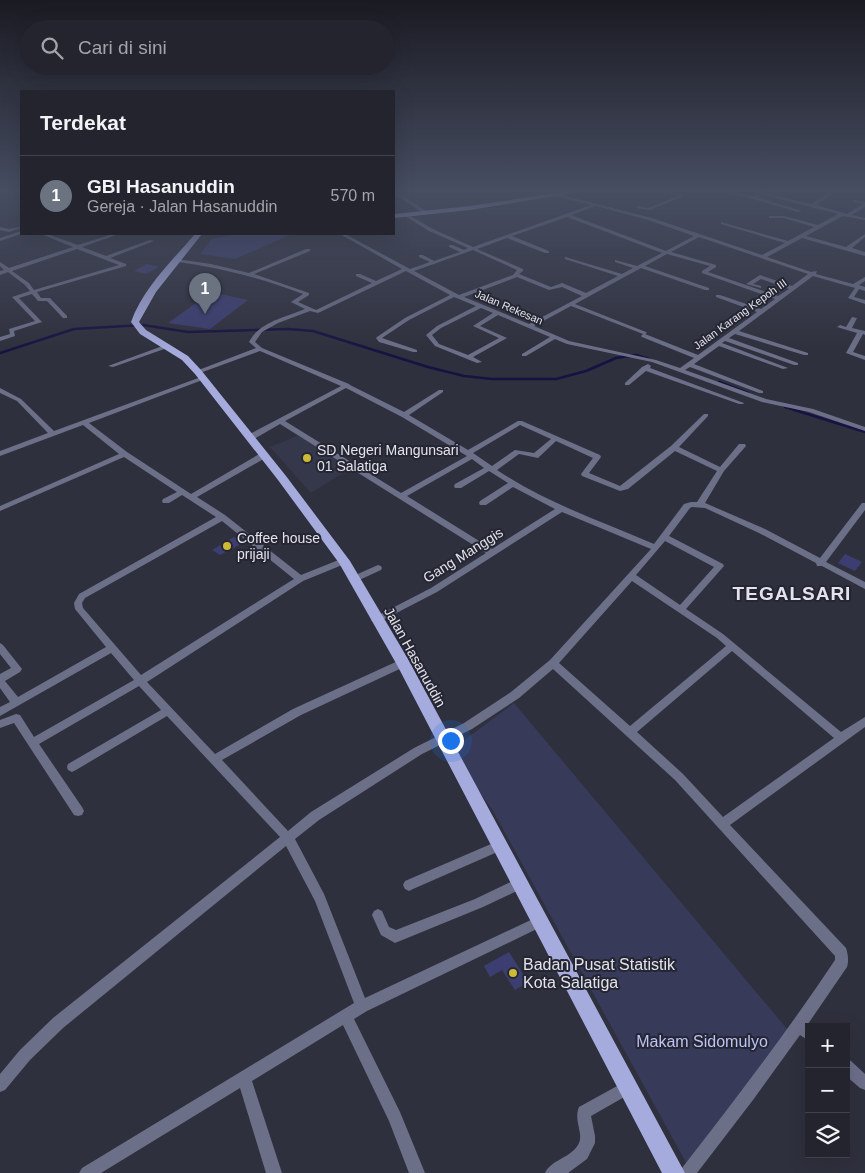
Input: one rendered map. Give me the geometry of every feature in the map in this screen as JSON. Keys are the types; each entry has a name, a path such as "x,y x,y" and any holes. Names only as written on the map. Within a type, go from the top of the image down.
{"main road":[{"name":"Jalan Hasanuddin","path":"191,244 137,313 137,325 185,358 200,375 251,437 344,561 376,620 403,663 498,846 674,1173"}],"street":[{"path":"0,338 13,334 11,330 39,322 14,298 124,265 72,244"},
{"path":"0,273 86,244"},
{"path":"108,257 144,244"},
{"name":"Jalan Rekesan","path":"360,244 456,296 567,342 683,368 761,392"},
{"path":"463,244 520,269 521,271 515,274 517,275"},
{"path":"178,260 248,275 310,293 294,302 316,312 408,270 435,263 490,244"},
{"path":"526,244 547,252"},
{"path":"643,244 714,266 704,272 781,296"},
{"path":"530,326 682,244"},
{"path":"724,244 812,274 865,289"},
{"path":"763,257 788,244"},
{"path":"828,244 865,254"},
{"path":"845,255 853,244"},
{"path":"451,246 465,252"},
{"path":"248,275 308,250"},
{"path":"421,256 435,263"},
{"path":"567,258 623,276"},
{"path":"617,262 639,267 707,289"},
{"path":"0,264 35,292 40,300 48,299 65,317"},
{"path":"812,274 818,270"},
{"name":"Jalan Karang Kepoh III","path":"683,368 812,274"},
{"path":"358,275 376,283"},
{"path":"415,351 381,341 380,336 412,316 456,296 517,275 551,289 561,285 588,296"},
{"path":"781,296 749,284 760,277 792,288"},
{"path":"865,279 856,287 851,298 865,302"},
{"path":"718,296 761,311"},
{"path":"571,304 698,357"},
{"path":"479,362 437,345 430,334 481,306"},
{"path":"308,310 264,329 254,337 252,342 260,349 347,385 405,415 470,455 512,484 561,509 656,548"},
{"path":"467,358 504,338 476,326 497,313"},
{"path":"848,329 854,318"},
{"path":"840,327 863,333 849,352 865,358"},
{"path":"733,331 806,354"},
{"path":"524,355 555,337"},
{"path":"724,338 796,364"},
{"path":"717,343 785,368"},
{"path":"111,366 168,346"},
{"path":"0,454 128,407 260,349"},
{"path":"627,384 654,361"},
{"path":"644,368 740,403"},
{"path":"683,368 743,394 764,401 811,410 865,429"},
{"path":"251,437 282,422 347,385"},
{"path":"0,390 19,400 53,434"},
{"path":"405,415 441,391"},
{"path":"121,401 128,407"},
{"path":"105,407 111,413"},
{"path":"402,496 470,455 518,422 597,457 584,472 585,474 620,489 674,448 706,415"},
{"path":"84,422 124,454 222,517 300,579"},
{"path":"282,422 492,553"},
{"path":"458,486 518,452 535,456 556,438"},
{"path":"701,503 721,470 742,446"},
{"path":"674,448 721,470"},
{"path":"0,509 124,454"},
{"path":"166,501 186,494 264,455"},
{"path":"483,503 512,484"},
{"path":"0,1085 25,1055 79,1005 286,838 315,816 441,738 468,726 515,695 553,663 656,548 687,506 701,503 762,531 820,564 865,586"},
{"path":"820,564 865,505"},
{"name":"Gang Manggis","path":"376,620 434,590 561,509"},
{"path":"222,517 82,596 78,604 79,609 167,711 286,838 300,859 321,901 362,1006"},
{"path":"664,536 720,566 681,609"},
{"path":"33,743 140,681 300,579 344,561"},
{"path":"354,579 378,568"},
{"path":"631,576 732,646 841,738"},
{"path":"629,732 732,646"},
{"path":"0,647 17,669 0,679 16,702"},
{"path":"0,712 113,648"},
{"path":"213,760 298,712 403,663"},
{"path":"553,663 679,777 841,953 842,962 804,1030 760,1081 688,1173"},
{"path":"72,767 167,711"},
{"path":"0,724 16,718 78,811"},
{"path":"722,824 864,723"},
{"path":"409,885 498,846"},
{"path":"378,915 385,931 395,937 479,903 519,884"},
{"path":"87,1173 362,1006 539,922"},
{"path":"345,1016 395,1117 417,1173"},
{"path":"848,1068 865,1083"},
{"path":"244,1078 274,1173"},
{"path":"553,1173 579,1156 588,1144 584,1112 628,1087"}],"shaded area":[{"name":"SD Negeri Mangunsari 01 Salatiga","path":"300,435 351,468 311,493 270,447"}],"green space":[{"name":"Makam Sidomulyo","path":"514,703 793,1036 689,1168 493,811 451,750"}],"building":[{"path":"208,244 270,244 235,259 200,254"},
{"path":"147,264 159,267 146,274 134,271"},
{"path":"211,292 248,300 210,329 168,323"},
{"name":"Coffee house prijaji","path":"234,537 243,543 220,555 212,550"},
{"path":"845,554 862,562 855,571 838,563"},
{"name":"Badan Pusat Statistik Kota Salatiga","path":"509,952 528,982 515,990 502,970 490,977 484,966"}],"waterway":[{"path":"0,353 74,329 143,325 188,332 288,329 313,331 428,367 464,376 492,379 556,379 586,371 616,358 636,355 649,359"},
{"path":"719,382 748,393"},
{"path":"785,407 865,432"}],"place":[{"name":"GBI Hasanuddin","path":"205,314"},
{"name":"SD Negeri Mangunsari 01 Salatiga","path":"307,458"},
{"name":"Coffee house prijaji","path":"227,546"},
{"name":"Badan Pusat Statistik Kota Salatiga","path":"513,973"}],"district":[{"name":"TEGALSARI","path":"792,593"}]}
